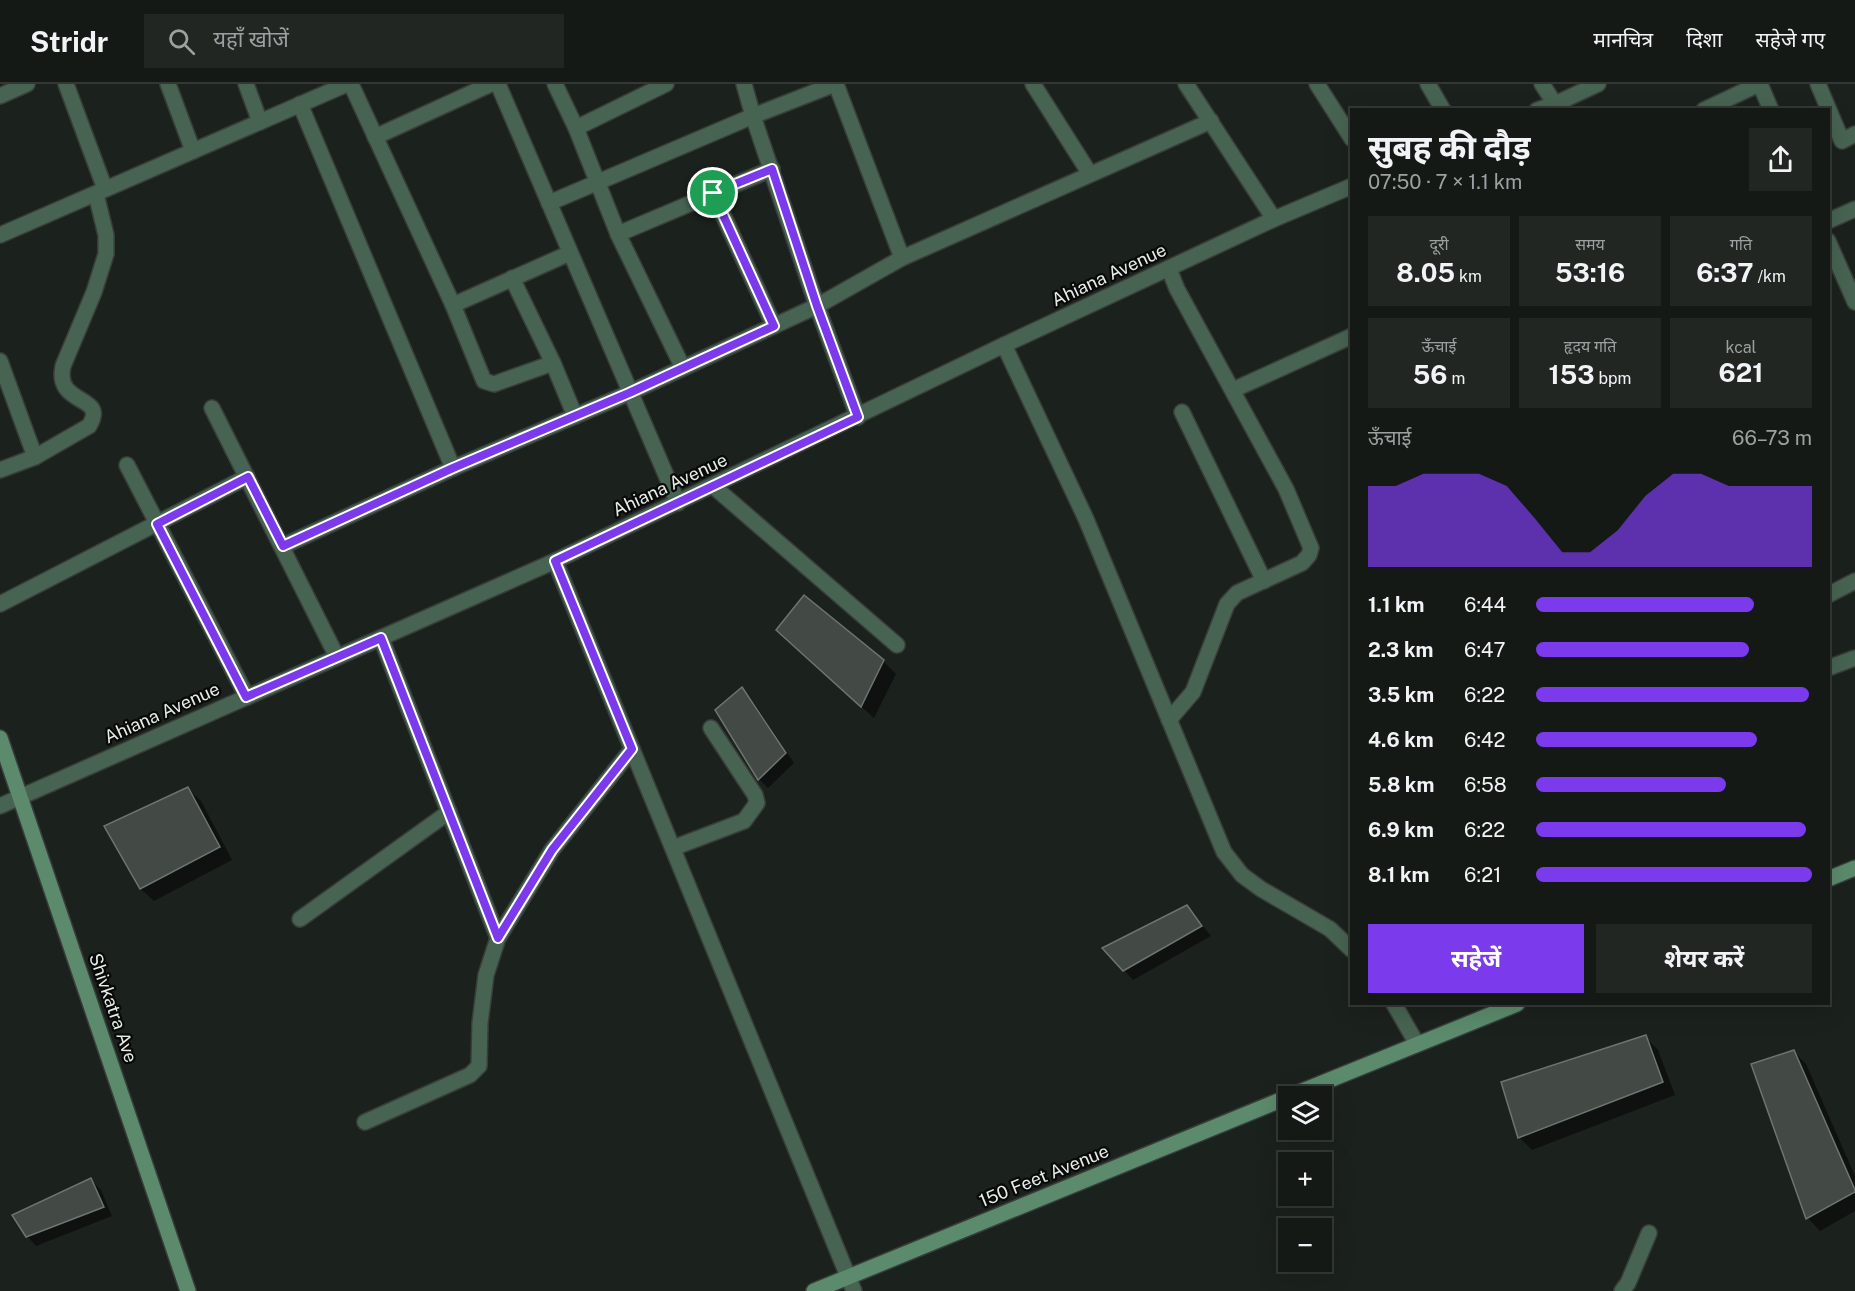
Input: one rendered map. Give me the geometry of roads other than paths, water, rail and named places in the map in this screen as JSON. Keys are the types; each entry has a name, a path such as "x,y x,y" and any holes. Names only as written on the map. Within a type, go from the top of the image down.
{"street":[{"path":"0,96 27,84"},
{"path":"0,470 35,457 89,426 94,419 94,412 90,405 62,386 61,376 94,292 106,254 101,191 66,84"},
{"path":"168,84 193,151"},
{"path":"246,84 260,122"},
{"path":"0,235 260,122 328,88 349,84 453,305 484,381 494,384 553,363"},
{"path":"375,137 491,84"},
{"path":"498,84 678,503"},
{"path":"555,84 576,128 618,234 683,368"},
{"path":"576,128 666,84"},
{"path":"744,84 817,306 858,417"},
{"path":"549,203 753,116 835,84 902,258"},
{"path":"1033,84 1090,174"},
{"path":"1186,84 1274,219"},
{"path":"1317,84 1350,136"},
{"path":"1428,84 1442,108"},
{"path":"1542,84 1560,107 1598,84"},
{"path":"1708,108 1760,84 1770,108"},
{"path":"1818,84 1828,108"},
{"path":"300,104 453,468"},
{"path":"1830,112 1842,141 1855,134"},
{"path":"283,546 453,468 629,393 817,306 902,258 1211,121"},
{"path":"618,234 772,169"},
{"name":"Ahiana Avenue","path":"0,806 555,561 1004,345 1274,219 1350,191"},
{"path":"713,193 774,326"},
{"path":"1830,220 1855,209"},
{"path":"1830,246 1855,302"},
{"path":"453,305 570,252"},
{"path":"1169,269 1177,289 1286,489 1311,548 1309,555 1302,563 1237,594 1227,604 1193,692 1169,720"},
{"path":"512,278 553,363 575,416"},
{"path":"1233,390 1350,337"},
{"path":"1004,345 1086,519 1224,852 1242,875 1261,889 1330,929 1350,948"},
{"path":"0,361 35,457"},
{"path":"212,408 337,657"},
{"path":"1182,412 1264,581"},
{"path":"127,465 246,697"},
{"path":"0,604 248,477"},
{"path":"713,486 897,645"},
{"path":"555,561 851,1284"},
{"path":"1830,594 1855,581"},
{"path":"381,638 498,938"},
{"path":"1830,667 1855,658"},
{"path":"673,848 744,821 757,803 755,795 711,728"},
{"name":"Shivkatra Ave","path":"0,738 188,1291"},
{"path":"365,1122 470,1075 479,1066 480,1023 486,975 498,938 552,850 632,749"},
{"path":"300,919 449,812"},
{"path":"1830,878 1855,868"},
{"path":"1395,1005 1417,1044"},
{"name":"150 Feet Avenue","path":"1316,1086 1514,1005"},
{"name":"150 Feet Avenue","path":"814,1291 851,1284 1278,1102"},
{"path":"1622,1291 1628,1283 1649,1233"}]}
